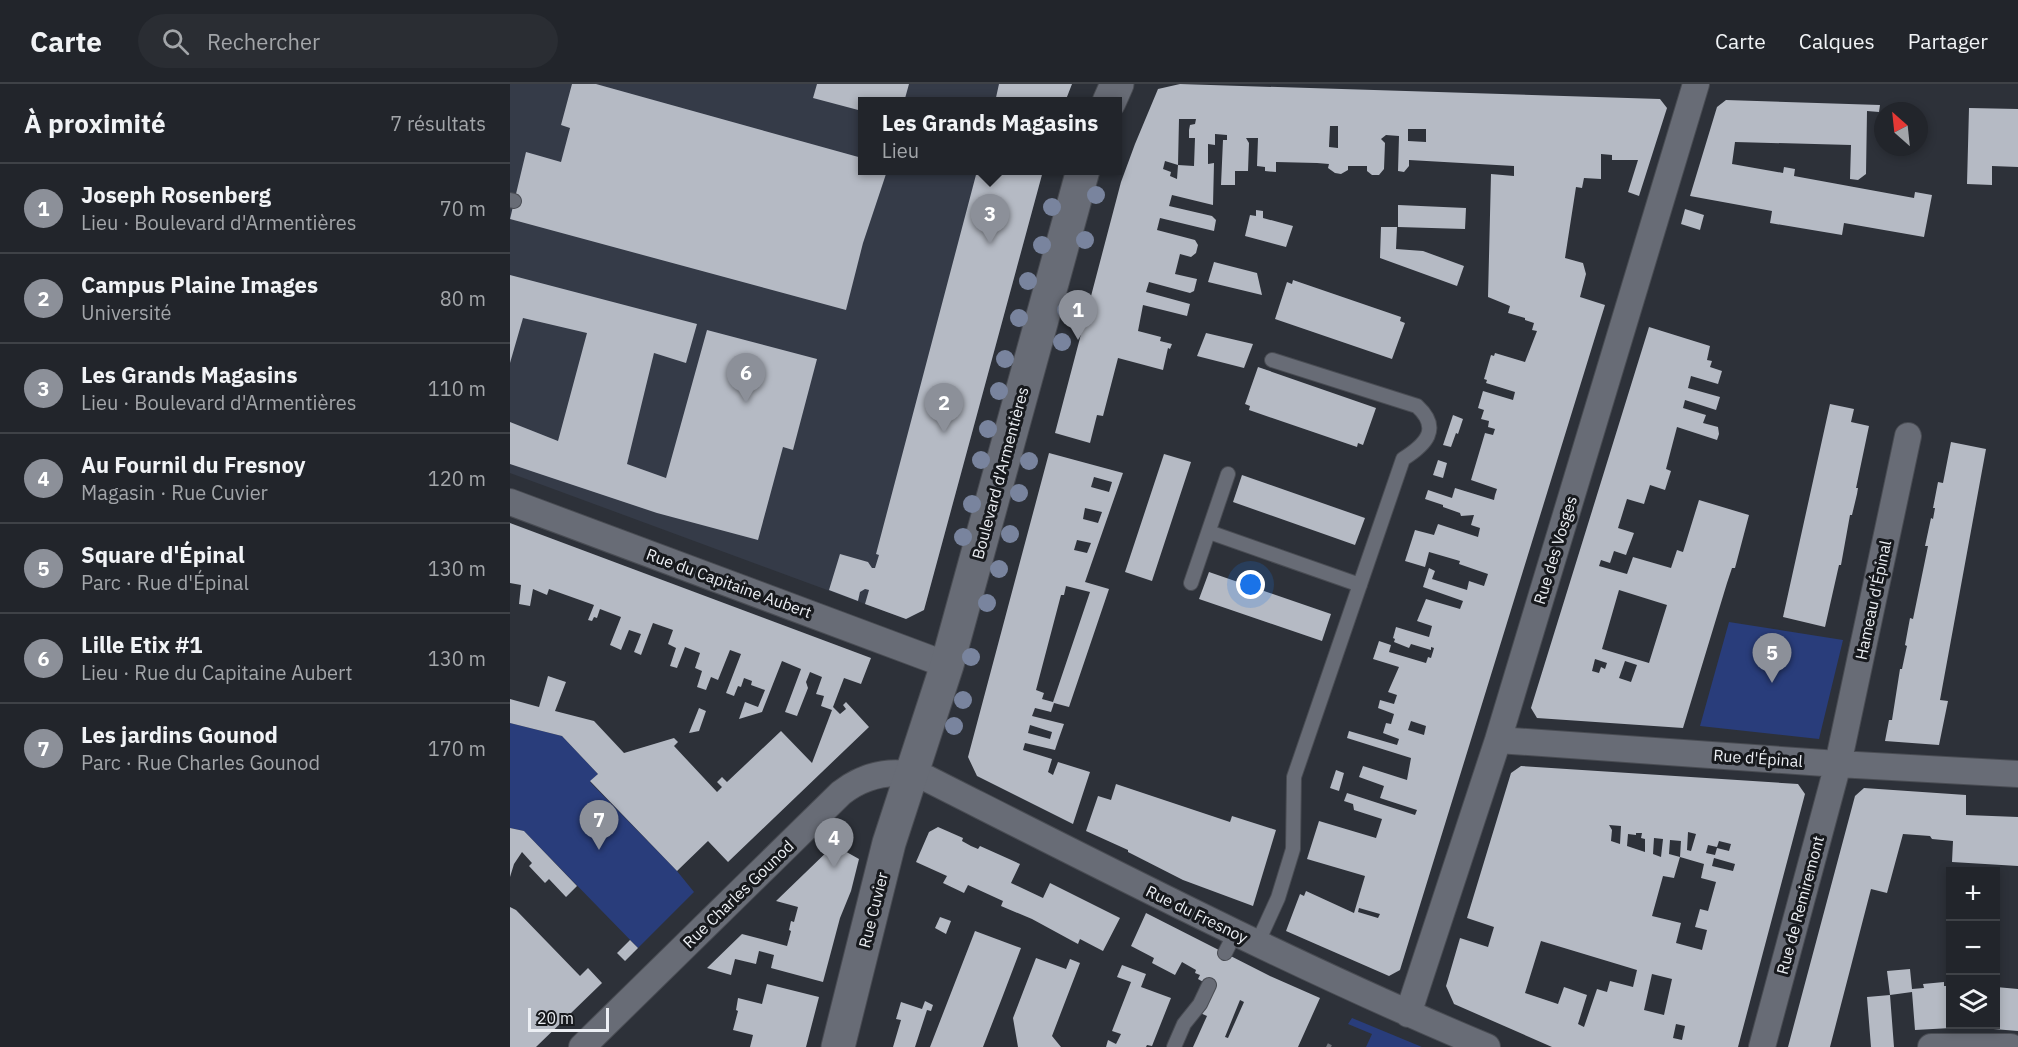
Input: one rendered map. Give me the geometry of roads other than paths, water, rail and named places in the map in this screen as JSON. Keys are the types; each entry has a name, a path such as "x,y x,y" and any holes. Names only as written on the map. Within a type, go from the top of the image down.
{"street":[{"name":"Rue des Vosges","path":"1408,1014 1498,740 1696,84"},
{"name":"Boulevard d'Armentières","path":"911,773 947,665 1082,175"},
{"name":"Hameau d'Épinal","path":"1838,764 1908,436"},
{"name":"Rue du Capitaine Aubert","path":"510,502 947,665"},
{"name":"Rue d'Épinal","path":"1498,740 2018,774"},
{"name":"Rue de Remiremont","path":"1762,1047 1838,764"},
{"name":"Rue du Fresnoy","path":"911,773 928,778 1239,943 1487,1047"},
{"name":"Rue Charles Gounod","path":"582,1047 841,793 862,780 879,774 911,773"},
{"name":"Rue Cuvier","path":"838,1047 890,843 911,773"},
{"path":"1931,1047 2011,1047"}],"lane":[{"path":"1239,943 1278,898 1293,849 1294,777 1403,459 1426,443 1429,433 1426,414 1418,406 1272,360"},
{"path":"1191,584 1228,474"},
{"path":"1209,532 1360,585"},
{"path":"1174,1047 1184,1024 1200,1004 1209,985"}],"place":[{"name":"Les Grands Magasins","path":"990,244"},
{"name":"Joseph Rosenberg","path":"1078,340"},
{"name":"Lille Etix #1","path":"746,403"},
{"name":"Campus Plaine Images","path":"944,433"},
{"name":"Square d'Épinal","path":"1772,683"},
{"name":"Les jardins Gounod","path":"599,850"},
{"name":"Au Fournil du Fresnoy","path":"834,868"}]}
